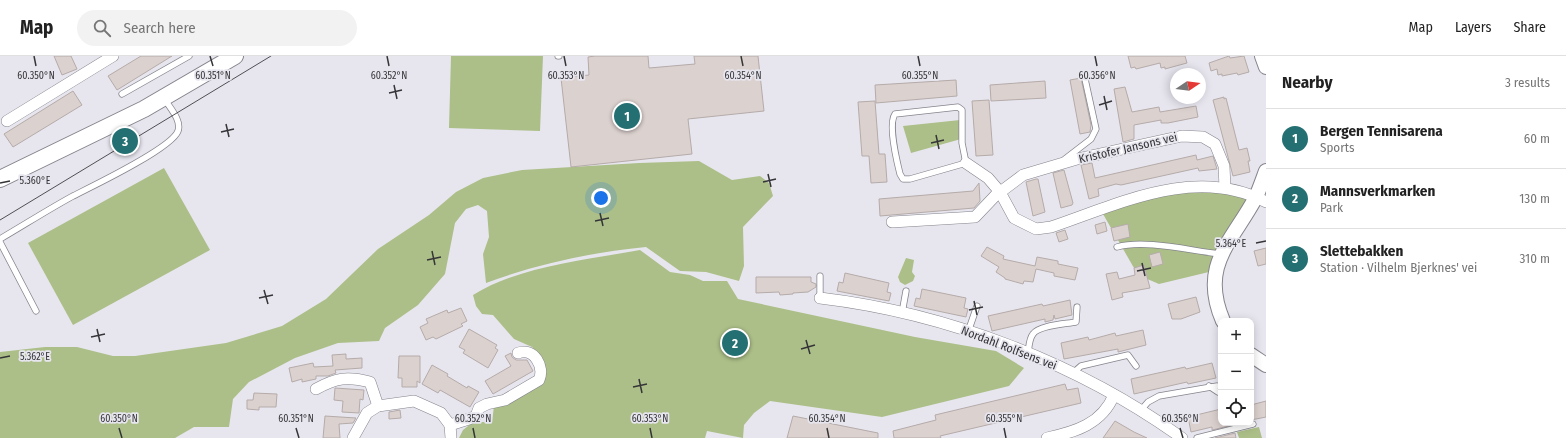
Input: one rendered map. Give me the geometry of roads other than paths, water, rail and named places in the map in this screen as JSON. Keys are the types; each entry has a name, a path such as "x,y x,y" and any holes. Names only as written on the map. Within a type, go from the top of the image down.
{"main road":[{"path":"0,179 80,141 164,98 236,56"}],"street":[{"path":"7,121 113,56"},
{"path":"1262,56 1266,67"},
{"name":"Kristofer Jansons vei","path":"892,222 975,217 994,196 1023,176 1058,164 1170,137 1198,136 1212,142 1219,151 1226,172 1225,188"},
{"path":"966,163 988,178 1000,192 1014,218 1036,229 1051,227 1143,195 1173,188 1208,186 1225,188 1261,200"},
{"path":"1222,318 1216,302 1215,278 1221,254 1261,200 1266,171"},
{"name":"Nordahl Rolfsens vei","path":"820,298 902,313 968,332 1028,353 1073,373 1114,395 1141,410 1182,438"},
{"path":"450,425 476,416 480,408 487,404 505,400 539,380 541,369 535,356 526,351 518,353"},
{"path":"1254,357 1266,365"},
{"path":"316,389 330,381 351,377 370,382 378,406"},
{"path":"1047,438 1082,429 1108,407 1114,395"},
{"path":"353,438 367,413 378,406 414,401 441,413 450,425 451,438"}],"lane":[{"path":"122,94 189,56"},
{"path":"1058,164 1091,139 1096,129 1084,79"},
{"path":"36,311 0,240 73,196 115,175 171,140 178,131 179,122 164,98"},
{"path":"944,108 961,108 962,143 966,163 917,177 903,179 900,174 898,164 893,117 895,114 944,108"},
{"path":"1117,247 1127,244 1142,245 1221,254"},
{"path":"820,276 820,298"},
{"path":"902,313 906,291"},
{"path":"968,332 977,306"},
{"path":"1028,353 1030,338 1034,332 1047,327 1076,322 1077,307"},
{"path":"1073,373 1081,366 1128,355 1136,366"},
{"path":"1141,410 1148,402 1159,396 1209,386 1217,389"},
{"path":"1197,438 1245,426"}],"tram line":[{"path":"0,220 271,56"}],"place":[{"name":"Bergen Tennisarena","path":"627,116"},
{"name":"Slettebakken","path":"125,141"},
{"name":"Mannsverkmarken","path":"735,343"}]}
